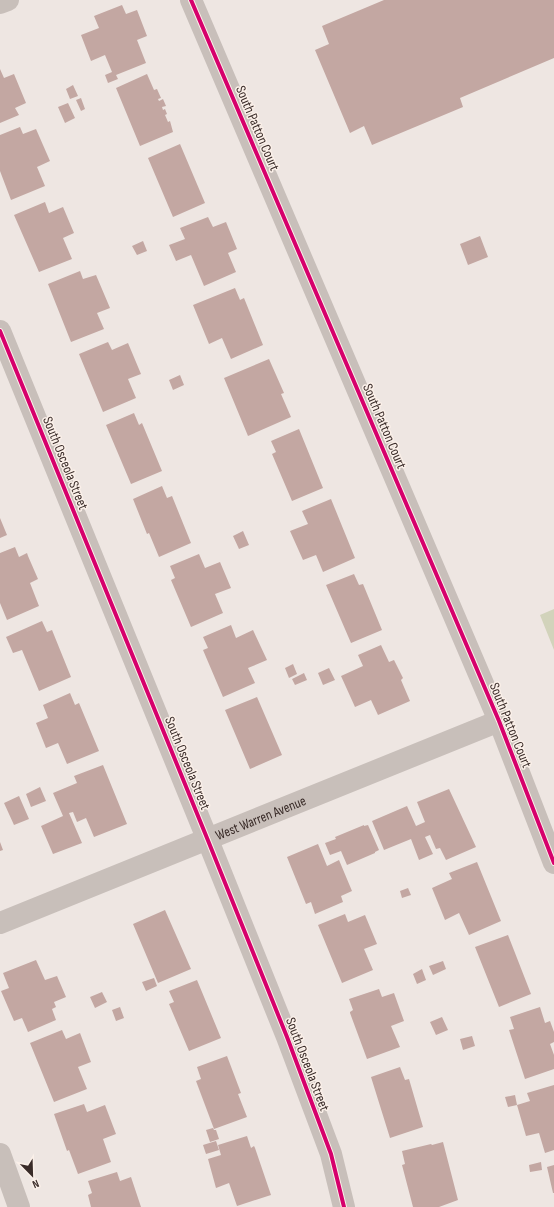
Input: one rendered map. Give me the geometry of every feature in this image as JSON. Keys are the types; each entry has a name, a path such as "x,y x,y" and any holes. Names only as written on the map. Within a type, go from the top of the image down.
{"street":[{"path":"0,4 8,0"},
{"name":"South Patton Court","path":"191,0 499,720 554,862"},
{"name":"South Osceola Street","path":"0,332 207,838 286,1037 331,1154 344,1207"},
{"name":"West Warren Avenue","path":"0,924 207,838 499,720"},
{"path":"0,1154 19,1207"}],"green space":[{"path":"554,609 554,650 540,615"}],"building":[{"path":"384,0 554,0 554,58 460,98 463,107 372,145 364,126 350,133 315,50 329,44 322,26"},
{"path":"122,5 126,14 137,10 147,36 137,40 146,63 116,75 118,79 108,83 105,75 112,72 105,55 91,61 81,35 99,28 94,16"},
{"path":"0,69 4,78 14,74 26,103 15,108 19,115 0,123"},
{"path":"147,74 154,90 157,89 161,98 158,99 159,101 163,99 166,106 162,107 163,110 165,109 167,114 165,115 168,122 170,121 173,132 140,146 116,88"},
{"path":"73,85 78,96 70,99 66,89"},
{"path":"81,98 85,109 81,111 76,100"},
{"path":"68,103 75,118 65,123 58,107"},
{"path":"20,127 23,134 36,129 50,161 37,167 45,186 11,200 0,171 0,135"},
{"path":"180,144 205,203 173,217 148,158"},
{"path":"45,202 49,213 63,207 74,233 63,238 72,259 39,272 14,215"},
{"path":"208,217 213,227 226,222 237,249 228,253 236,272 204,286 191,255 176,261 169,245 185,239 180,228"},
{"path":"480,236 488,257 468,265 460,244"},
{"path":"143,241 147,251 137,255 132,246"},
{"path":"80,271 83,279 96,275 110,308 97,313 104,329 71,342 48,284"},
{"path":"235,288 240,300 244,298 263,345 231,359 222,338 209,344 193,305"},
{"path":"108,342 112,350 128,343 141,374 128,379 136,398 103,412 79,354"},
{"path":"269,359 284,393 281,394 291,417 248,436 224,378"},
{"path":"180,375 184,385 173,390 169,380"},
{"path":"134,413 139,425 142,423 162,471 131,484 106,425"},
{"path":"299,429 323,488 292,501 272,454 276,452 271,441"},
{"path":"162,486 167,498 172,496 191,543 159,557 149,533 147,534 133,499"},
{"path":"331,499 355,558 323,572 316,555 303,560 290,531 308,524 302,511"},
{"path":"0,518 7,535 0,538"},
{"path":"243,531 249,545 239,549 233,536"},
{"path":"15,547 19,557 27,553 38,579 30,583 39,606 7,620 0,603 0,553"},
{"path":"199,554 205,568 220,562 231,588 215,594 223,613 191,627 171,580 175,578 170,566"},
{"path":"354,574 359,585 363,584 382,630 351,643 326,585"},
{"path":"42,621 47,632 52,630 71,677 39,691 22,650 13,653 6,637"},
{"path":"231,625 236,638 253,630 267,660 248,668 255,683 223,697 203,650 208,648 203,637"},
{"path":"381,645 389,662 394,660 403,678 401,680 410,701 378,715 371,700 355,707 341,676 363,666 358,655"},
{"path":"293,664 297,674 289,678 285,668"},
{"path":"329,668 335,680 323,685 318,673"},
{"path":"304,673 307,680 295,685 292,679"},
{"path":"70,693 75,705 79,703 99,751 67,764 58,743 46,748 36,723 48,718 43,705"},
{"path":"257,697 282,755 250,769 225,710"},
{"path":"103,765 127,824 94,837 86,818 77,822 73,812 69,813 82,843 53,854 41,826 63,816 53,793 77,783 74,776"},
{"path":"40,787 46,801 31,807 26,794"},
{"path":"449,789 476,847 446,860 440,848 436,849 430,835 425,837 433,854 419,860 411,839 384,850 372,821 407,806 416,826 425,822 417,802"},
{"path":"19,796 29,819 14,825 4,803"},
{"path":"364,825 368,825 379,850 347,865 341,851 330,855 325,843 336,839 335,837"},
{"path":"0,842 3,850 0,851"},
{"path":"318,844 327,866 339,860 352,891 341,896 343,902 315,914 311,902 306,904 287,857"},
{"path":"477,862 501,921 469,935 459,913 445,920 432,888 452,879 449,873"},
{"path":"408,888 411,895 402,898 400,891"},
{"path":"165,910 191,969 158,983 133,924"},
{"path":"345,914 348,922 365,915 377,944 364,949 373,970 342,983 318,925"},
{"path":"508,935 531,994 499,1007 475,947"},
{"path":"36,960 45,980 57,976 66,997 54,1002 56,1007 52,1009 56,1020 28,1032 22,1018 14,1021 1,991 9,988 3,973"},
{"path":"443,961 446,969 433,975 429,966"},
{"path":"422,969 426,980 417,984 413,974"},
{"path":"154,978 157,986 146,991 142,982"},
{"path":"197,980 221,1038 189,1051 169,1004 174,1002 169,991"},
{"path":"379,989 382,997 394,993 404,1021 391,1026 400,1047 367,1059 350,1013 353,1010 349,999"},
{"path":"102,992 107,1002 95,1008 90,997"},
{"path":"120,1007 124,1018 116,1021 112,1010"},
{"path":"540,1007 545,1023 550,1021 554,1032 554,1042 550,1044 554,1055 554,1069 525,1079 509,1030 514,1029 510,1017"},
{"path":"442,1017 448,1030 436,1035 430,1022"},
{"path":"62,1030 66,1039 80,1033 91,1062 78,1067 87,1089 54,1102 30,1043"},
{"path":"472,1036 475,1046 463,1050 460,1039"},
{"path":"227,1056 241,1093 238,1094 247,1117 214,1129 196,1081 201,1079 197,1067"},
{"path":"400,1067 405,1080 409,1079 423,1127 390,1138 371,1077"},
{"path":"554,1085 554,1150 545,1153 539,1133 526,1136 517,1105 530,1101 527,1093"},
{"path":"515,1095 517,1105 508,1107 505,1097"},
{"path":"84,1104 87,1112 105,1105 116,1134 103,1139 111,1162 78,1174 69,1150 67,1151 54,1114"},
{"path":"213,1128 216,1130 219,1139 210,1142 206,1130"},
{"path":"247,1136 251,1148 254,1146 255,1148 271,1195 237,1206 229,1183 216,1188 208,1159 221,1155 218,1145"},
{"path":"216,1141 219,1150 206,1154 203,1145"},
{"path":"443,1142 458,1200 439,1207 413,1207 402,1165 405,1164 402,1151"},
{"path":"541,1162 542,1170 530,1172 529,1165"},
{"path":"554,1165 554,1193 553,1193 547,1167"},
{"path":"117,1172 120,1181 131,1177 141,1207 91,1207 88,1195 92,1193 88,1181"}],"cycle path":[{"path":"191,0 499,721 554,863"},
{"path":"0,331 287,1037 331,1154 344,1207"}]}
